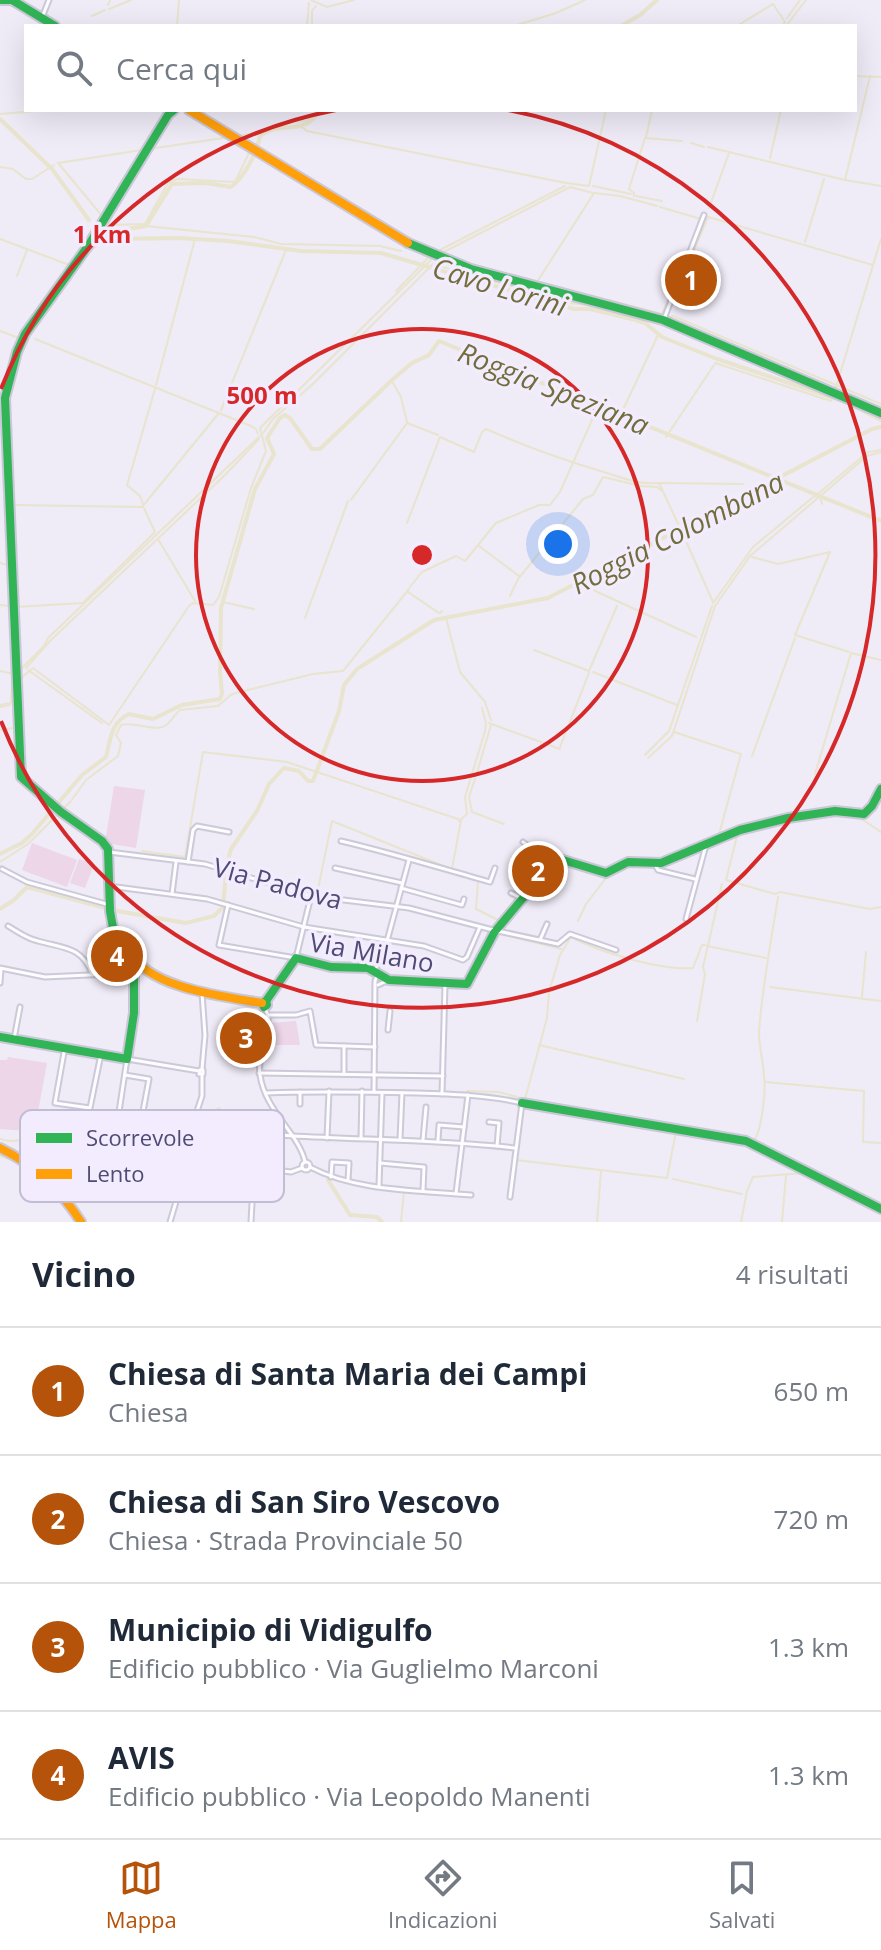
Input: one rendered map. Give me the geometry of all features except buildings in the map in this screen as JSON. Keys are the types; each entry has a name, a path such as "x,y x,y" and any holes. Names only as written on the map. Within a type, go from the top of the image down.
{"street":[{"path":"2,0 14,0 52,24"},
{"path":"43,15 49,0"},
{"path":"170,112 88,246 25,334 5,398 21,777 52,805 102,841 109,852 110,907 116,945 130,951 134,960 149,972 202,993 296,1015 310,1011 316,1045 375,1047"},
{"path":"194,112 380,228 434,256 471,269 663,320 881,413"},
{"path":"663,320 704,215"},
{"path":"523,842 543,857 553,857 606,873 628,862 655,865 740,830 788,818 835,811 864,814 881,789"},
{"path":"188,862 193,830 197,826 229,832"},
{"path":"341,841 490,882 495,868"},
{"path":"686,919 706,844"},
{"name":"Via Padova","path":"109,852 221,868 311,896 396,907 558,944 570,934 616,950"},
{"path":"442,1094 445,985 467,984 495,930 523,899 534,868 543,857"},
{"path":"375,991 408,858"},
{"path":"172,894 176,861"},
{"path":"655,865 658,870 697,879"},
{"path":"335,868 462,905 464,899"},
{"path":"2,869 27,882 110,907"},
{"path":"109,886 224,904 304,927 424,946 465,960 480,927"},
{"path":"511,893 523,899"},
{"path":"224,904 219,945 296,958 311,896"},
{"path":"540,940 547,924"},
{"path":"8,926 37,941 69,947 85,959 92,974"},
{"name":"Via Milano","path":"265,1007 296,958 325,966 368,968 381,975 445,985"},
{"path":"119,1110 134,1013 134,960"},
{"path":"0,983 0,969 45,977 149,972"},
{"path":"378,985 381,975"},
{"path":"374,1092 375,991 381,975"},
{"path":"197,1110 202,1096 205,1035 202,993"},
{"path":"14,1039 20,1007"},
{"path":"265,1007 259,1073 274,1110"},
{"path":"388,1030 390,1011"},
{"path":"0,1037 201,1072"},
{"path":"344,1046 344,1074"},
{"path":"65,1047 55,1103 90,1108 101,1054"},
{"path":"259,1073 443,1076"},
{"path":"125,1075 149,1079 143,1110"},
{"path":"327,1138 329,1091"},
{"path":"266,1093 362,1091 468,1095 753,1144 881,1209"},
{"path":"361,1138 362,1091"},
{"path":"300,1092 300,1104"},
{"path":"379,1186 382,1092"},
{"path":"400,1139 402,1093"},
{"path":"456,1193 468,1095"},
{"path":"510,1197 522,1103"},
{"path":"423,1140 426,1107"},
{"path":"489,1122 499,1123 497,1146"},
{"path":"438,1141 439,1125 464,1127"},
{"path":"284,1126 301,1150 305,1162 331,1177 379,1186 471,1195"},
{"path":"284,1137 381,1138 516,1148"},
{"path":"0,1148 20,1158"},
{"path":"302,1168 305,1162"},
{"path":"331,1177 332,1162 349,1163 348,1180"},
{"path":"380,1163 433,1167"},
{"path":"284,1171 307,1170 310,1167"},
{"path":"423,1190 424,1167"},
{"path":"68,1202 81,1222"},
{"path":"170,1222 175,1202"},
{"path":"251,1222 252,1202"}],"shaded area":[{"path":"114,786 145,790 136,848 105,843"},
{"path":"32,843 77,860 67,887 22,870"},
{"path":"79,859 94,864 85,888 70,883"},
{"path":"296,1021 300,1045 268,1045 271,1023"},
{"path":"8,1057 47,1063 38,1110 20,1110 20,1130 0,1129 0,1060 7,1060"}],"waterway":[{"path":"108,5 110,0"},
{"path":"109,9 131,0"},
{"path":"177,24 179,0"},
{"path":"311,0 327,7 354,0"},
{"path":"520,24 585,0"},
{"path":"624,24 657,0"},
{"path":"787,18 800,0"},
{"path":"788,24 806,0"},
{"path":"307,24 309,3"},
{"path":"740,24 773,4 784,24"},
{"path":"312,24 312,11 316,6"},
{"path":"92,16 105,10"},
{"path":"857,76 881,77"},
{"path":"845,180 870,76"},
{"path":"0,114 24,112"},
{"path":"238,136 283,123 306,121 315,112"},
{"path":"29,335 90,249 117,231 146,226 172,184 205,183 231,187 250,164 260,136 268,131 300,126 318,112"},
{"path":"302,127 307,131 589,186 606,112"},
{"path":"646,137 652,112"},
{"path":"770,158 781,112"},
{"name":"Cavo Lorini","path":"0,119 52,169 89,220"},
{"path":"149,149 230,137"},
{"path":"634,196 629,189 645,138 682,141"},
{"path":"254,145 259,142"},
{"path":"691,143 704,147"},
{"path":"258,147 396,232"},
{"path":"708,147 881,186"},
{"path":"58,163 142,150"},
{"path":"106,221 110,225 145,224 168,183 177,179 235,182 250,151"},
{"path":"709,208 729,153"},
{"path":"59,164 103,217"},
{"path":"0,167 13,169 26,179 32,179 54,165"},
{"path":"805,242 824,179"},
{"path":"436,252 565,186"},
{"path":"593,186 631,194"},
{"path":"440,254 570,187 593,193"},
{"path":"537,282 594,193 657,206"},
{"path":"636,196 662,201"},
{"path":"660,207 701,219 700,222"},
{"path":"671,306 680,282 694,287 698,278 685,272 708,217 873,265"},
{"path":"359,218 427,257"},
{"path":"146,226 254,237 281,244 380,246 401,251"},
{"name":"Cavo Lorini","path":"102,231 111,239 179,238 301,251 381,253 574,309 590,309 645,323 662,337 717,359 846,402 881,420"},
{"path":"0,239 72,266"},
{"path":"156,385 195,239"},
{"path":"836,387 881,239"},
{"path":"17,276 27,250"},
{"path":"221,410 286,250"},
{"path":"396,291 430,256"},
{"path":"445,257 535,281"},
{"path":"21,678 33,668 109,725 189,606 193,603 213,605 219,597 251,488 266,451 260,428 432,259"},
{"path":"540,282 662,314 684,262"},
{"path":"261,436 273,419 313,384 433,264 569,303 600,306"},
{"path":"669,317 673,316 881,404"},
{"path":"0,331 19,338"},
{"path":"622,412 658,335"},
{"path":"35,339 251,426 258,434"},
{"name":"Roggia Speziana","path":"0,854 32,834 82,775 106,757 112,732 123,718 129,714 153,719 182,705 220,699 221,608 255,489 274,454 267,438 280,418 285,415 290,418 312,449 320,449 393,379 412,363 429,355 439,341 881,521"},
{"path":"8,524 1,407 17,343"},
{"path":"715,363 831,401 834,395"},
{"path":"666,437 714,365"},
{"path":"393,383 401,397 407,422"},
{"path":"143,504 140,496 127,485 155,389"},
{"path":"410,587 422,572 456,556 465,561 496,523 539,505 550,505 560,492 596,411 618,419 619,416"},
{"path":"13,505 142,507 219,413"},
{"path":"351,500 407,423 438,435"},
{"name":"Roggia Colombana","path":"0,909 27,887 117,911 186,923 214,916 223,907 231,849 257,811 269,784 284,768 299,771 308,781 313,781 339,711 344,685 357,669 434,620 548,598 881,427"},
{"path":"407,523 440,437 474,452 486,429 624,479 659,483 681,530"},
{"path":"20,670 48,638 259,437"},
{"path":"26,668 50,641 259,439"},
{"path":"814,497 868,452 881,450"},
{"path":"648,758 672,736 715,606 750,556 867,456 881,452"},
{"name":"Roggia Colombana","path":"770,476 781,476"},
{"path":"510,596 518,579 583,499 593,495 603,477 661,490"},
{"path":"660,483 743,484"},
{"name":"Roggia Speziana","path":"820,496 822,504"},
{"path":"713,603 753,547 812,498"},
{"path":"305,618 348,501"},
{"path":"15,607 83,603 155,532 144,508"},
{"path":"682,532 713,602"},
{"path":"158,539 195,601"},
{"path":"479,546 519,576"},
{"path":"752,557 778,564 830,552 795,635 849,652"},
{"path":"0,563 8,565"},
{"path":"582,585 696,637"},
{"path":"0,862 28,844 71,801 86,780 118,756 121,743 116,735 121,725 162,727 180,710 218,706 232,694 313,674 343,671 409,589"},
{"path":"408,592 439,613"},
{"path":"223,602 254,609"},
{"path":"0,605 11,606"},
{"path":"534,650 589,671 617,606"},
{"path":"645,755 669,731 712,606"},
{"path":"446,618 460,672 485,702 491,720"},
{"path":"752,756 795,638"},
{"path":"815,774 851,653 881,660"},
{"path":"28,670 102,723"},
{"path":"0,671 14,674"},
{"path":"593,672 677,705"},
{"path":"560,747 589,673"},
{"path":"0,730 14,728 12,679"},
{"path":"0,705 11,703 12,680"},
{"path":"0,707 10,705"},
{"path":"459,821 467,814 465,797 485,731 482,708"},
{"path":"489,723 560,749"},
{"path":"476,776 491,725"},
{"path":"674,732 741,754 718,838"},
{"path":"142,851 185,857 203,752 287,762 461,820 452,869 467,873"},
{"path":"475,779 469,797 472,812 504,824"},
{"path":"831,814 860,818 881,832"},
{"path":"760,827 793,820"},
{"path":"317,894 332,821 451,869"},
{"path":"719,842 754,829"},
{"path":"737,836 726,880 775,894 780,892 870,909 881,907"},
{"path":"578,921 586,904 606,878"},
{"path":"478,882 476,909 498,920"},
{"path":"697,1021 705,974 703,967 722,884"},
{"path":"746,1139 754,1141 763,1109 759,1032 778,897"},
{"path":"509,936 561,949"},
{"path":"467,1091 499,1092 525,1099 547,1018 549,992 560,955 571,937 631,959 680,968 693,968 702,945 705,945"},
{"path":"707,946 766,958"},
{"path":"862,997 866,952"},
{"path":"770,987 881,1001"},
{"path":"539,1045 684,1079"},
{"path":"765,1082 864,1091 863,1142"},
{"path":"215,1110 220,1108"},
{"path":"677,1127 740,1137"},
{"path":"516,1160 667,1178 676,1132"},
{"path":"0,1139 20,1140"},
{"path":"865,1142 881,1143"},
{"path":"0,1156 20,1164"},
{"path":"597,1222 601,1171"},
{"path":"741,1222 753,1177 804,1173 876,1209"},
{"path":"782,1222 786,1176"},
{"path":"673,1179 742,1194"},
{"path":"328,1180 350,1215 377,1217 382,1222"},
{"path":"401,1222 404,1192 436,1195"},
{"path":"62,1202 75,1222"}],"traffic: fast":[{"path":"2,0 10,0"},
{"path":"12,0 52,24"},
{"path":"119,946 116,945 110,911 108,849 21,777 5,398 25,334 88,246 172,112"},
{"path":"408,243 471,269 663,320 881,413"},
{"path":"497,929 523,898 543,857 553,857 606,873 628,862 661,863 740,830 788,818 835,811 864,814 881,789"},
{"path":"266,1001 296,958 331,967 368,968 389,980 467,984 494,933"},
{"path":"0,1037 127,1059 134,1013 134,961"},
{"path":"266,1001 267,1005 264,1007 262,1003 266,1001"},
{"path":"522,1103 746,1141 881,1209"}],"traffic: slow":[{"path":"192,112 408,243"},
{"path":"119,946 130,951 139,964 152,974 169,982 209,994 262,1003"},
{"path":"0,1148 20,1160"},
{"path":"66,1202 81,1222"}],"place":[{"name":"Chiesa di Santa Maria dei Campi","path":"691,280"},
{"name":"Chiesa di San Siro Vescovo","path":"538,871"},
{"name":"AVIS","path":"117,956"},
{"name":"Municipio di Vidigulfo","path":"246,1038"}]}
